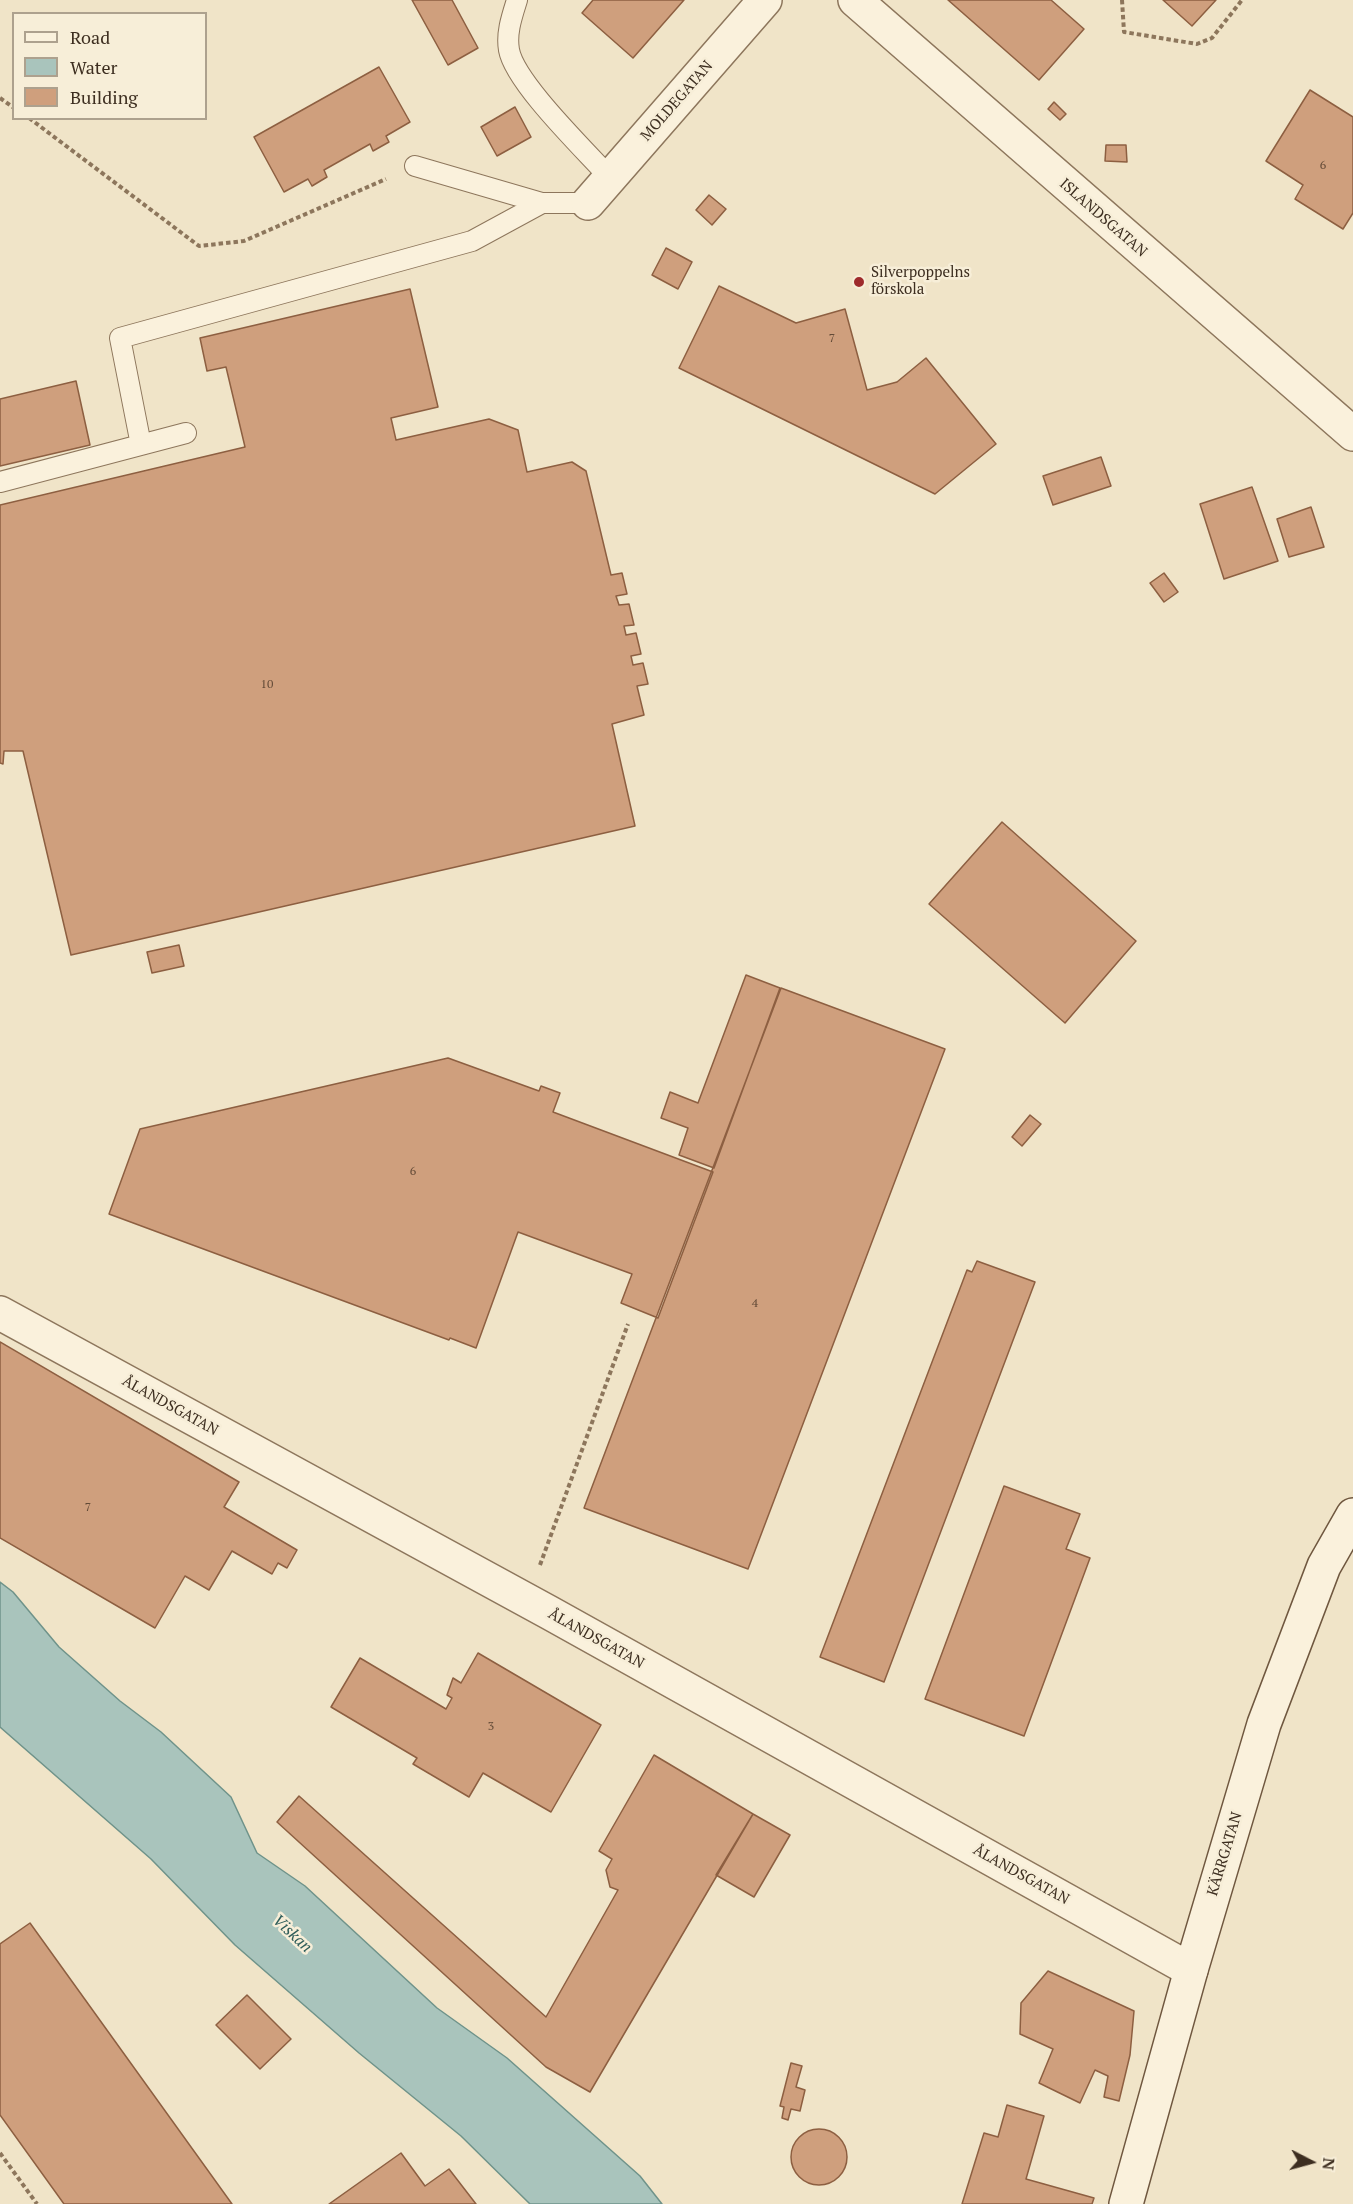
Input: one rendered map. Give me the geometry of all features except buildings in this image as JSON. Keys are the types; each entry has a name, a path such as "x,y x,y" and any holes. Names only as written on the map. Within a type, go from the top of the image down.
{"street":[{"name":"MOLDEGATAN","path":"588,203 765,0"},
{"name":"ISLANDSGATAN","path":"855,0 1353,435"},
{"name":"ÅLANDSGATAN","path":"0,1313 527,1600 1191,1970"},
{"name":"KÄRRGATAN","path":"1126,2204 1191,1970 1264,1724 1324,1566 1353,1515"}],"lane":[{"path":"517,0 509,27 509,51 524,79 547,109 610,178"},
{"path":"415,166 542,203 588,203"},
{"path":"141,445 120,338 472,241 542,203"},
{"path":"0,482 186,433"}],"path":[{"path":"1122,0 1124,32 1197,44 1212,38 1242,0"},
{"path":"32,120 199,246 244,241 415,166"},
{"path":"527,1600 628,1324"},
{"path":"0,2153 38,2204"}],"water":[{"name":"Viskan","path":"0,1582 13,1592 59,1647 120,1701 161,1732 231,1797 257,1853 305,1886 437,2008 507,2058 640,2176 662,2204 530,2204 461,2136 359,2053 235,1945 151,1859 0,1727"}],"place":[{"name":"Silverpoppelns förskola","path":"859,282"}]}
